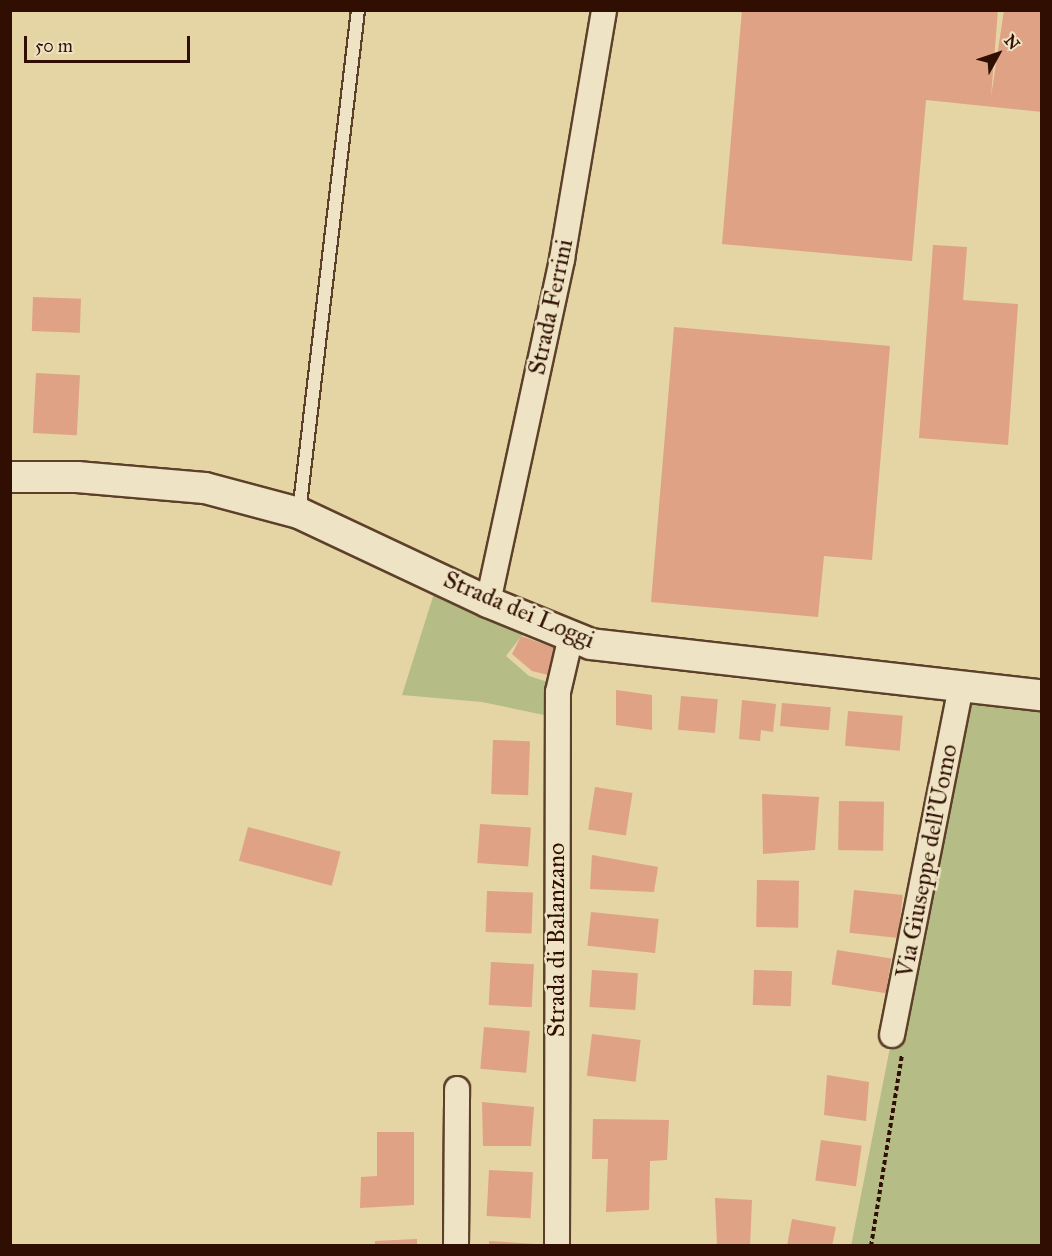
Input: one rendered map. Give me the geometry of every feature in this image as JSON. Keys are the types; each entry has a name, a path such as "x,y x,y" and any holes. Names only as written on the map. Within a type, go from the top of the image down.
{"street":[{"name":"Strada Ferrini","path":"488,602 562,259 604,10"},
{"name":"Strada dei Loggi","path":"10,477 77,477 205,488 299,513 488,602 591,644 1041,695"},
{"name":"Strada di Balanzano","path":"557,1245 558,692 571,636"},
{"name":"Via Giuseppe dell'Uomo","path":"892,1035 961,686"},
{"path":"456,1245 457,1089"}],"lane":[{"path":"299,513 358,10"}],"path":[{"path":"872,1245 901,1073 903,1043 892,1035"}],"green space":[{"path":"437,584 526,630 506,656 529,676 551,683 549,716 482,702 402,695"},
{"path":"961,686 1041,695 1041,1245 851,1246"}],"building":[{"path":"742,10 998,10 991,97 1004,10 1042,10 1042,112 926,100 912,261 722,244"},
{"path":"933,245 967,247 963,300 1018,304 1008,445 919,438"},
{"path":"33,297 81,299 80,333 32,331"},
{"path":"674,327 890,346 872,560 824,556 818,617 651,602"},
{"path":"36,373 80,375 77,435 33,433"},
{"path":"521,636 558,649 552,676 532,671 512,654"},
{"path":"616,690 652,695 652,730 616,725"},
{"path":"681,696 718,699 715,733 678,730"},
{"path":"742,700 776,704 773,732 761,730 760,741 739,739"},
{"path":"782,703 831,707 829,730 780,726"},
{"path":"848,711 903,716 900,751 845,746"},
{"path":"493,740 530,741 528,795 491,794"},
{"path":"595,787 633,793 626,835 588,829"},
{"path":"762,794 819,797 815,850 763,854"},
{"path":"839,801 884,802 883,851 838,850"},
{"path":"480,824 531,828 528,866 477,863"},
{"path":"248,827 341,852 332,886 239,861"},
{"path":"592,855 658,867 654,892 590,889"},
{"path":"757,880 799,881 798,928 756,927"},
{"path":"854,890 903,895 898,938 850,933"},
{"path":"487,891 533,893 532,934 486,932"},
{"path":"591,912 659,919 655,953 587,946"},
{"path":"837,950 891,959 886,993 832,985"},
{"path":"491,962 534,964 532,1007 489,1005"},
{"path":"592,970 638,973 635,1010 589,1007"},
{"path":"754,970 792,971 791,1006 753,1005"},
{"path":"484,1027 530,1031 526,1073 480,1069"},
{"path":"592,1034 641,1040 636,1082 587,1076"},
{"path":"827,1075 869,1082 866,1121 824,1115"},
{"path":"482,1102 534,1107 531,1146 483,1146"},
{"path":"593,1119 669,1120 667,1160 650,1161 649,1210 606,1212 608,1159 592,1159"},
{"path":"377,1132 414,1132 414,1205 360,1208 361,1177 377,1176"},
{"path":"821,1140 862,1146 856,1186 815,1181"},
{"path":"489,1170 533,1172 531,1218 487,1216"},
{"path":"715,1198 752,1200 750,1246 717,1246"},
{"path":"792,1219 836,1227 832,1246 787,1246"},
{"path":"417,1239 417,1246 375,1246 375,1241"},
{"path":"489,1241 536,1244 535,1246 489,1246"}]}
